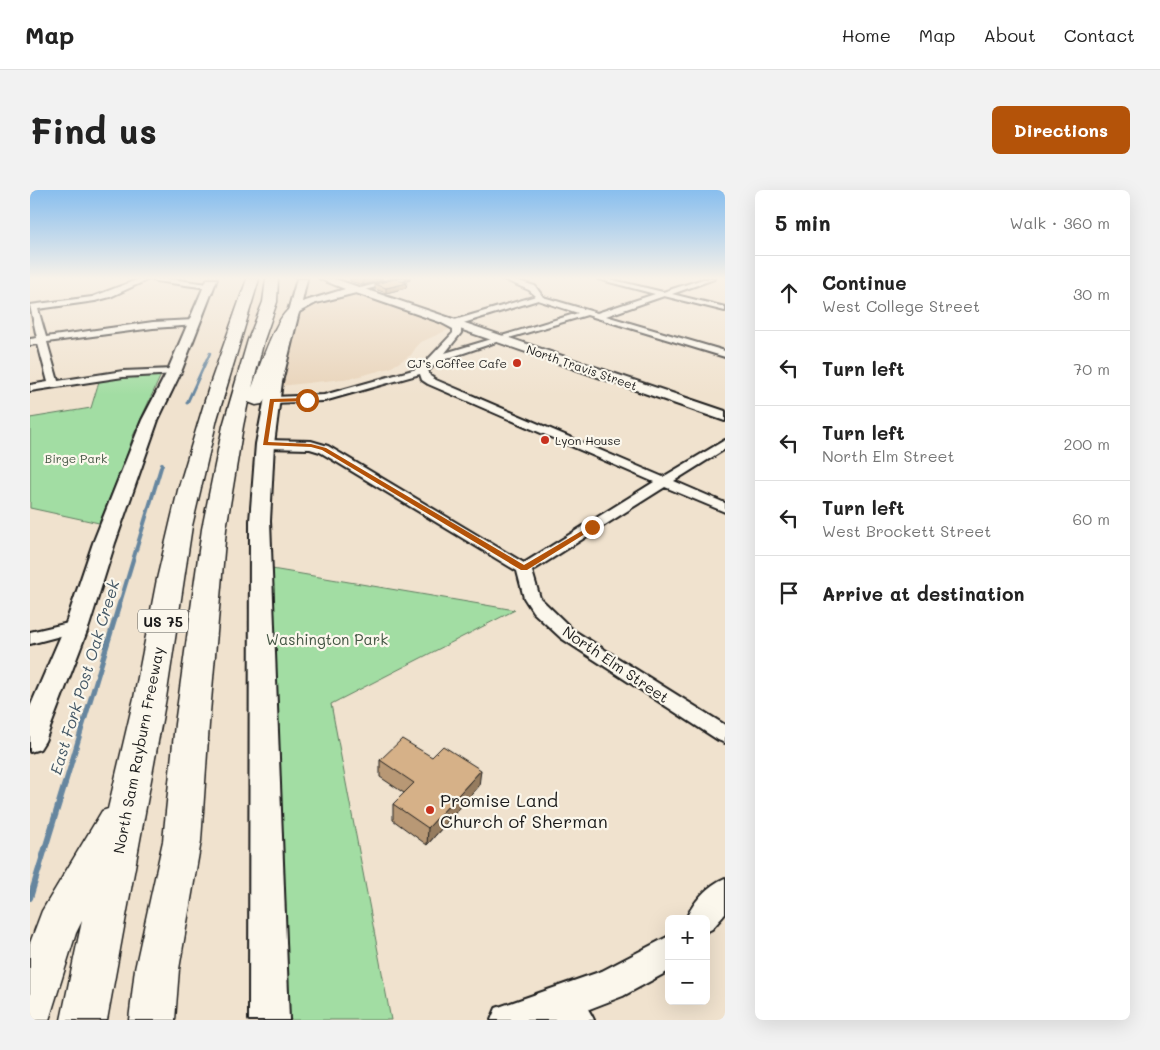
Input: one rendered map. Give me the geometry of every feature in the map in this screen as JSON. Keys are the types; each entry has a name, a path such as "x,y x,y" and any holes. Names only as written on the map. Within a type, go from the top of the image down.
{"highway":[{"name":"North Sam Rayburn Freeway","path":"84,1020 150,696 173,561 188,494 239,318"},
{"name":"US 75","path":"152,1020 157,969 182,841 209,562 233,426 256,340 264,318"},
{"path":"222,483 280,335 289,318"},
{"path":"35,995 57,926 127,802"}],"main road":[{"path":"30,741 77,626 104,543 150,420 174,372 196,318"},
{"path":"269,1020 260,521 265,444 272,400 291,318"},
{"name":"North Travis Street","path":"439,318 725,416"}],"street":[{"path":"35,318 54,384"},
{"path":"272,400 324,398 423,370 458,333 457,328 439,318"},
{"path":"454,323 472,318"},
{"path":"434,360 568,318"},
{"path":"602,318 725,354"},
{"path":"30,342 153,325 194,323"},
{"path":"423,370 426,378 432,382 725,508"},
{"path":"30,388 123,374 174,372"},
{"path":"265,444 311,445 324,449 524,569 725,444"},
{"name":"North Elm Street","path":"524,569 532,598 568,634 725,736"},
{"path":"30,638 77,626"},
{"path":"705,915 725,892"},
{"path":"508,1020 572,1011 645,969 665,955"}],"shaded area":[{"path":"294,318 426,318 441,323 450,329 419,343 411,355 390,368 352,378 280,386"}],"green space":[{"name":"Birge Park","path":"161,375 133,436 99,523 30,508 30,418 91,408 100,378"},
{"name":"Washington Park","path":"266,568 515,610 331,704 391,1020 285,1020"}],"building":[{"name":"Promise Land Church of Sherman","path":"402,739 432,757 443,746 481,770 428,828 393,804 414,783 380,760"}],"waterway":[{"name":"East Fork Post Oak Creek","path":"207,360 210,353"},
{"name":"East Fork Post Oak Creek","path":"187,403 207,359"},
{"name":"East Fork Post Oak Creek","path":"120,603 162,464"},
{"name":"East Fork Post Oak Creek","path":"65,784 120,602"},
{"name":"East Fork Post Oak Creek","path":"30,898 65,783"}],"place":[{"name":"CJ’s Coffee Cafe","path":"517,363"},
{"name":"Lyon House","path":"545,440"},
{"name":"Promise Land Church of Sherman","path":"430,810"}],"route":[{"path":"307,400 272,400 265,444 300,444 324,449 524,569 592,527"}]}
